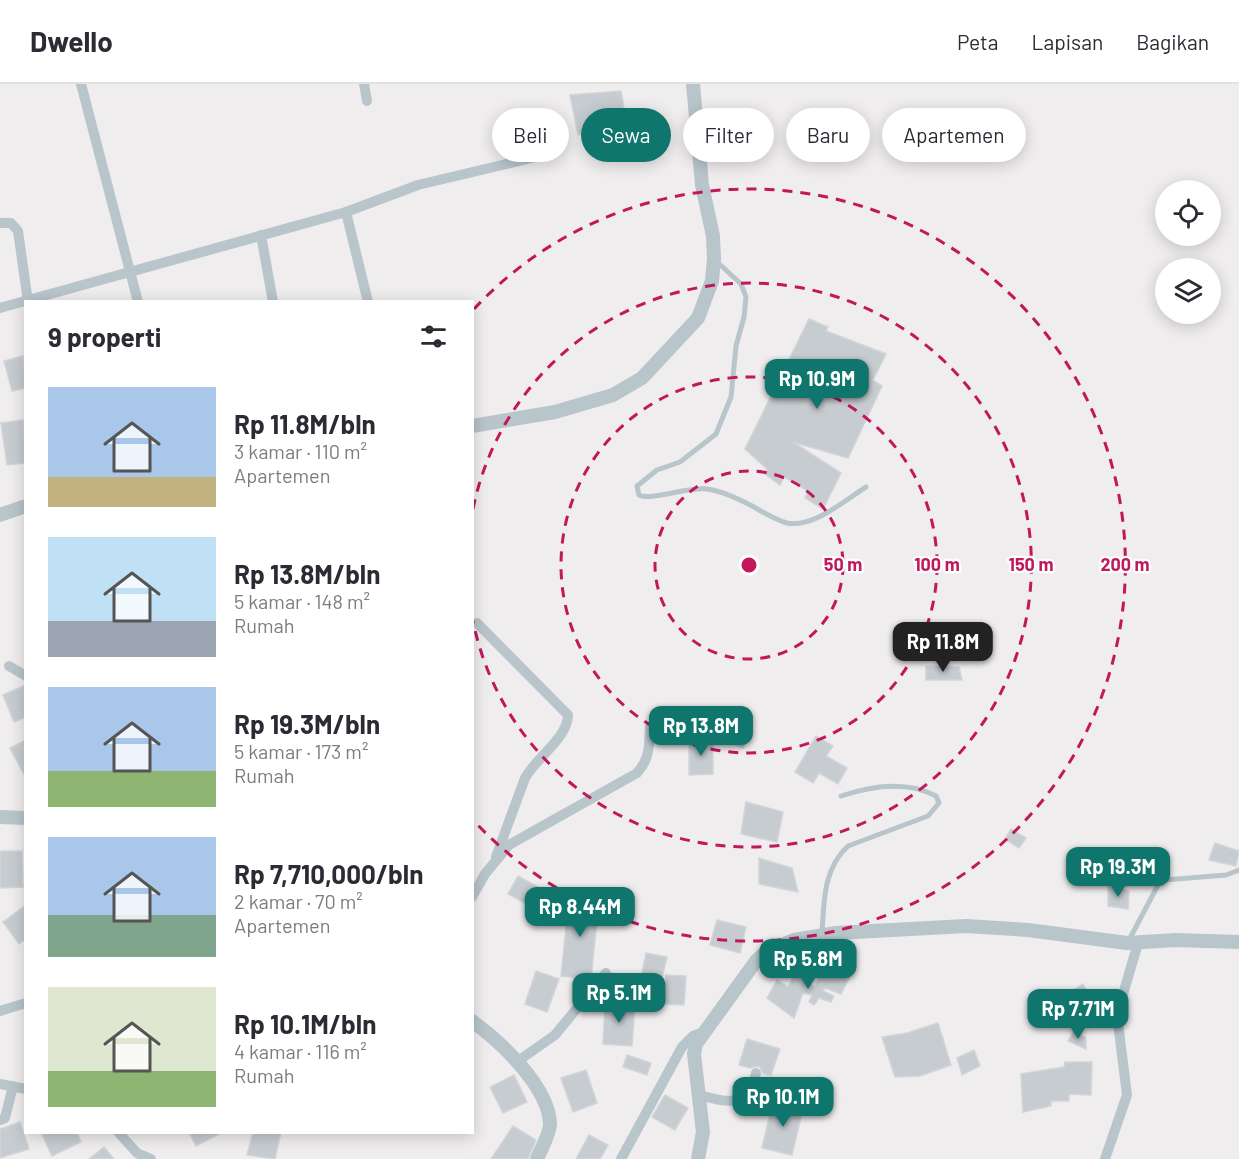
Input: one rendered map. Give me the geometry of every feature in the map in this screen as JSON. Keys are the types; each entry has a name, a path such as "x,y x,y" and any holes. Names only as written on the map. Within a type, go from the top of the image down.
{"street":[{"path":"81,84 137,300"},
{"path":"364,84 367,101"},
{"path":"474,426 586,405 613,395 642,378 698,318 712,281 714,259 713,236 702,185 693,84"},
{"path":"31,300 346,212 418,185 511,162"},
{"path":"346,212 368,300"},
{"path":"0,223 11,223 18,231 28,300"},
{"path":"261,235 273,300"},
{"path":"0,308 24,302"},
{"path":"0,515 24,507"},
{"path":"474,894 496,857 525,778 532,766 566,730 568,715 477,623"},
{"path":"9,666 24,675"},
{"path":"496,857 525,834 637,773 645,764 649,752 650,728"},
{"path":"0,817 24,818"},
{"path":"698,1159 703,1132 693,1049 701,1033 756,961 766,952 794,940 822,936 918,926 966,926 1028,930 1138,943 1118,1015 1127,1095 1106,1159"},
{"path":"1127,943 1176,940 1239,942"},
{"path":"518,1061 555,1035 606,972"},
{"path":"0,1011 24,1004"},
{"path":"474,1022 518,1061 529,1076 548,1112 550,1126 537,1159"},
{"path":"621,1159 682,1047 693,1036 701,1033"},
{"path":"700,1095 724,1102 737,1100 753,1087 756,1073"},
{"path":"0,1084 24,1089"},
{"path":"0,1120 5,1118 13,1086"},
{"path":"120,1134 137,1153 151,1159"}],"lane":[{"path":"714,259 741,284 746,297 744,317 736,346 731,397 716,434 680,462 643,478 637,486 639,495 652,497 685,488 709,489 736,497 779,520 796,523 809,521 866,487"},
{"path":"822,936 825,888 838,855 857,842 928,816 939,803 936,796 910,787 880,786 841,795"},
{"path":"1127,943 1158,885 1164,880 1226,875 1239,870"}],"building":[{"path":"621,91 624,108 581,108 581,134 578,135 570,95"},
{"path":"809,319 828,327 826,331 886,354 873,380 882,386 848,458 793,442 841,473 823,509 805,498 808,491 784,477 780,485 765,474 767,469 745,449"},
{"path":"23,356 24,388 12,391 4,361"},
{"path":"23,420 24,463 7,465 1,423"},
{"path":"926,666 959,667 962,680 926,680"},
{"path":"24,686 24,718 14,722 3,695"},
{"path":"726,714 750,726 743,748 717,737"},
{"path":"816,736 833,746 826,756 847,768 838,784 819,773 813,783 795,772"},
{"path":"689,740 713,740 713,774 689,775"},
{"path":"24,741 24,774 10,748"},
{"path":"746,802 783,812 777,842 741,834"},
{"path":"1011,829 1026,838 1019,848 1005,839"},
{"path":"1215,843 1239,851 1236,866 1209,860"},
{"path":"0,851 22,851 23,887 0,888"},
{"path":"759,858 792,868 798,892 759,884"},
{"path":"518,876 547,892 537,910 508,894"},
{"path":"1108,886 1129,891 1128,909 1108,906"},
{"path":"569,898 599,901 591,979 561,976"},
{"path":"24,906 24,940 19,944 3,922"},
{"path":"717,920 746,927 740,953 710,945"},
{"path":"646,953 667,957 661,982 641,978"},
{"path":"824,967 839,973 842,968 852,972 841,994 825,988 823,991 834,996 831,1002 819,998 814,1005 809,1002 812,995 803,993 794,1018 767,998 777,980 788,987 794,975 815,987"},
{"path":"536,971 559,979 547,1012 525,1004"},
{"path":"666,975 686,976 684,1005 663,1004"},
{"path":"1083,984 1101,1021 1092,1028 1075,989"},
{"path":"605,1002 635,1004 632,1046 603,1044"},
{"path":"938,1023 951,1065 920,1076 895,1077 882,1037 907,1033"},
{"path":"1074,1031 1086,1038 1086,1049 1068,1041"},
{"path":"747,1039 780,1049 771,1075 763,1073 759,1066 750,1068 739,1065"},
{"path":"974,1050 980,1066 962,1075 957,1058"},
{"path":"627,1055 651,1063 647,1075 623,1067"},
{"path":"1065,1062 1092,1062 1091,1095 1069,1094 1069,1101 1051,1101 1051,1106 1023,1112 1021,1074 1064,1067"},
{"path":"586,1070 597,1103 573,1112 561,1078"},
{"path":"514,1075 527,1102 503,1113 490,1087"},
{"path":"665,1095 688,1108 675,1130 652,1117"},
{"path":"773,1101 803,1108 792,1155 762,1148"},
{"path":"20,1122 29,1149 0,1158 0,1129"},
{"path":"513,1126 536,1140 528,1159 491,1159"},
{"path":"42,1134 78,1134 81,1142 52,1156"},
{"path":"190,1134 219,1134 196,1146"},
{"path":"252,1134 281,1134 275,1159 247,1155"},
{"path":"589,1135 608,1145 600,1159 576,1159"},
{"path":"104,1147 114,1159 89,1159"}]}
